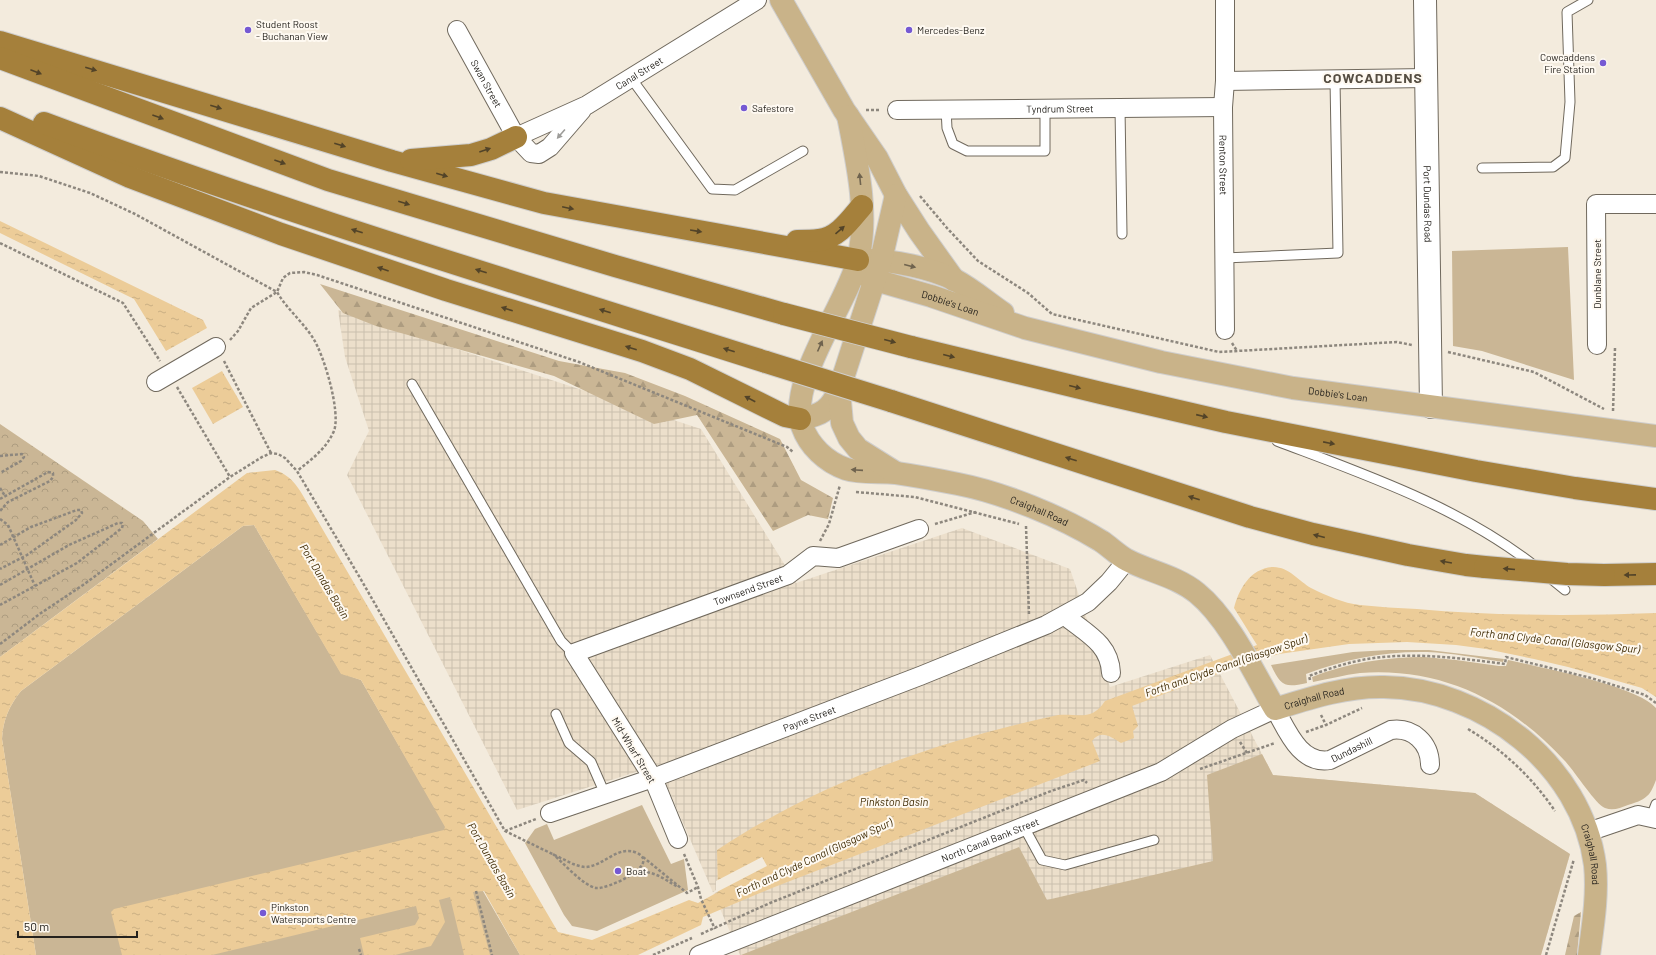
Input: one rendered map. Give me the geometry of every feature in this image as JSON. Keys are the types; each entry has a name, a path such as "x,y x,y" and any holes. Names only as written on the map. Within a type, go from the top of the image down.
{"highway":[{"path":"0,42 478,186 544,203 652,224 762,242 856,265"},
{"path":"0,58 328,180 615,266 784,314 911,347 1226,422 1476,471 1575,488 1656,499"},
{"path":"0,107 144,161 298,212 1250,516 1299,530 1363,546 1466,565 1567,574 1656,574"},
{"path":"0,118 130,177 281,234 446,290 642,351 690,369 793,418"},
{"path":"392,161 471,155 491,149 516,137"},
{"path":"762,242 819,240 830,237 837,233 862,206"}],"main road":[{"name":"Dobbie's Loan","path":"781,0 846,113 877,158 896,194 919,232 954,280"},
{"name":"Dobbie's Loan","path":"846,113 860,175 862,206 861,242 856,265"},
{"path":"875,280 896,194"},
{"name":"Dobbie's Loan","path":"856,265 881,260 917,267 954,280 1025,328"},
{"name":"Dobbie's Loan","path":"856,265 875,280 931,296 1025,328 1154,360 1224,375 1293,388 1656,436"},
{"name":"Craighall Road","path":"856,265 804,382 800,406 793,418 803,429 810,442 821,454 832,462 848,470 896,473 961,485 1016,501 1048,513 1102,541 1127,560 1189,587 1207,602 1219,616 1239,646 1275,709 1313,697 1345,690 1385,687 1433,694 1461,703 1492,718 1514,734 1551,769 1575,803 1588,832 1595,865 1596,891 1589,955"},
{"name":"Craighall Road","path":"875,280 838,390 842,424 849,438 858,449 896,473"},
{"path":"793,418 810,417 829,408 838,390"}],"street":[{"name":"Canal Street","path":"516,137 587,105 757,0"},
{"name":"Renton Street","path":"1225,0 1225,81 1223,107 1225,330"},
{"name":"Port Dundas Road","path":"1425,0 1431,407"},
{"name":"Swan Street","path":"457,30 516,137 531,153 539,154 550,148 587,105"},
{"path":"1225,81 1427,78"},
{"name":"Tyndrum Street","path":"897,110 1223,107"},
{"name":"Dunblane Street","path":"1597,345 1596,204 1656,204"},
{"path":"162,379 216,346"},
{"name":"Townsend Street","path":"574,654 788,575 813,556 838,558 919,529"},
{"name":"Payne Street","path":"550,813 653,778 920,676 1065,616 1088,602 1097,594 1127,560"},
{"path":"1065,616 1097,641 1108,655 1111,663 1111,673"},
{"name":"Mid-Wharf Street","path":"574,654 653,778 678,839"},
{"name":"Dundashill","path":"1275,709 1298,749 1321,760 1330,760 1391,730 1400,729 1409,731 1424,743 1429,752 1430,765"},
{"name":"North Canal Bank Street","path":"699,955 1161,772 1232,729 1275,709"},
{"path":"1588,832 1632,816 1654,813"}],"lane":[{"path":"1482,168 1553,167 1565,158 1570,102 1567,12 1588,0"},
{"path":"631,78 712,189 735,190 803,151"},
{"path":"1224,258 1338,253 1335,80"},
{"path":"946,109 947,128 953,144 967,151 1045,151 1045,108"},
{"path":"1120,108 1122,234"},
{"path":"412,384 562,641 574,654"},
{"path":"1226,422 1360,473 1454,514 1530,562 1566,590"},
{"path":"556,714 569,743 591,762 605,794"},
{"path":"1024,827 1042,860 1065,865 1154,840"}],"path":[{"path":"846,113 897,110"},
{"path":"0,172 39,176 90,193 135,214 277,292 285,305 301,322 313,338 323,361 335,405 334,430 327,443 321,453 297,471"},
{"path":"0,243 123,303 162,379 230,477"},
{"path":"238,331 251,308 277,292 283,278 290,273 304,272 342,282 579,362 788,447 796,456"},
{"path":"1597,345 1615,346 1613,414"},
{"path":"216,346 271,454"},
{"path":"0,456 22,454 24,457 21,461 0,473"},
{"path":"0,644 230,477 262,457 271,454 278,454 285,458 297,471 505,831 584,867 591,866 625,851 633,851 642,856 687,893"},
{"path":"0,499 48,472 53,473 53,477 50,481 8,502 0,511"},
{"path":"829,524 839,486 844,488"},
{"path":"0,488 5,496"},
{"path":"850,490 870,494 915,497 978,512 1032,528"},
{"path":"0,545 31,527 77,510 81,510 82,513 76,520 22,557 0,569"},
{"path":"919,529 978,512"},
{"path":"0,519 8,525 34,586"},
{"path":"0,585 70,546 118,523 123,524 122,528 78,563 0,605"},
{"path":"1026,526 1030,631"},
{"path":"1313,697 1309,676 1341,665 1382,657 1430,656 1505,664 1506,657 1604,682 1645,695 1656,703"},
{"path":"1326,725 1365,706"},
{"path":"1463,726 1500,750 1517,765 1543,793 1558,814"},
{"path":"653,955 770,903 1051,791 1084,780 1101,796"},
{"path":"505,831 550,813"},
{"path":"678,839 709,918"},
{"path":"1546,955 1574,858 1573,852"},
{"path":"553,854 586,882 596,888 606,887 636,872 643,864 642,856"},
{"path":"636,872 649,872 657,874 687,893"},
{"path":"687,893 698,887"},
{"path":"476,891 492,955"},
{"path":"359,949 361,955"}],"shaded area":[{"path":"338,310 701,429 796,583 962,528 1070,569 1110,687 1210,655 1273,775 1475,793 1570,854 1541,955 740,955 658,765 517,810 347,475 369,431 345,357"}],"green space":[{"path":"1568,247 1574,380 1482,351 1453,346 1452,251"},
{"path":"320,284 559,361 625,373 685,396 780,439 801,480 833,498 828,519 808,515 773,531 697,415 654,424 554,376 376,326 343,313"},
{"path":"0,424 143,521 158,539 0,657"},
{"path":"254,525 341,673 361,680 520,955 36,955 2,739 5,719 13,702 21,691 243,526"},
{"path":"1429,650 1504,659 1503,662 1427,652 1396,653 1365,657 1335,664 1306,674 1307,683 1293,685 1284,684 1271,665 1353,652"},
{"path":"1424,657 1499,666 1506,666 1508,660 1587,678 1630,692 1646,700 1656,708 1656,780 1651,791 1645,798 1635,803 1616,809 1605,808 1590,794 1564,760 1543,739 1497,705 1472,692 1446,682 1419,676 1390,673 1360,673 1313,682 1312,677 1339,668 1395,658"},
{"path":"1262,754 1273,775 1475,793 1570,854 1541,955 741,955 1019,847 1047,900 1213,861 1207,775"},
{"path":"642,805 671,864 684,859 688,890 597,931 572,926 564,915 525,843 535,829 547,824 554,840"},
{"path":"1581,912 1577,955 1565,955 1574,916"}],"water":[{"path":"0,221 203,320 207,328 166,351 134,299 0,233"},
{"path":"222,371 243,407 213,424 192,388"},
{"path":"275,470 287,476 302,494 558,932 592,940 689,900 698,903 718,892 717,850 756,826 838,784 924,751 1013,725 1058,715 1089,714 1100,708 1105,701 1257,645 1234,608 1242,587 1247,581 1257,572 1272,567 1278,567 1288,571 1317,591 1341,601 1360,605 1507,614 1596,615 1656,613 1656,697 1642,688 1568,667 1486,649 1456,645 1407,642 1349,644 1279,654 1231,669 1132,706 1138,726 1133,731 1134,738 1121,743 1106,735 1099,735 1095,737 1092,741 1100,761 772,888 703,917 701,925 638,955 520,955 484,891 473,892 490,955 464,955 450,897 439,900 445,922 431,946 395,955 364,955 360,938 415,925 419,918 416,906 212,955 122,955 111,912 114,909 444,830 445,827 361,680 341,674 254,525 243,526 21,691 13,702 5,719 2,739 36,955 0,955 0,657 247,473"}],"pier":[{"path":"762,857 767,866 713,894 712,893 716,890 716,881"}],"place":[{"name":"Student Roost - Buchanan View","path":"248,30"},
{"name":"Mercedes-Benz","path":"909,30"},
{"name":"Cowcaddens Fire Station","path":"1603,63"},
{"name":"Safestore","path":"744,108"},
{"name":"Boat","path":"618,871"},
{"name":"Pinkston Watersports Centre","path":"263,913"}],"district":[{"name":"COWCADDENS","path":"1373,77"}],"water label":[{"name":"Port Dundas Basin","path":"325,581"},
{"name":"Forth and Clyde Canal (Glasgow Spur)","path":"1555,640"},
{"name":"Forth and Clyde Canal (Glasgow Spur)","path":"1226,665"},
{"name":"Pinkston Basin","path":"894,801"},
{"name":"Forth and Clyde Canal (Glasgow Spur)","path":"814,857"},
{"name":"Port Dundas Basin","path":"492,860"}]}
